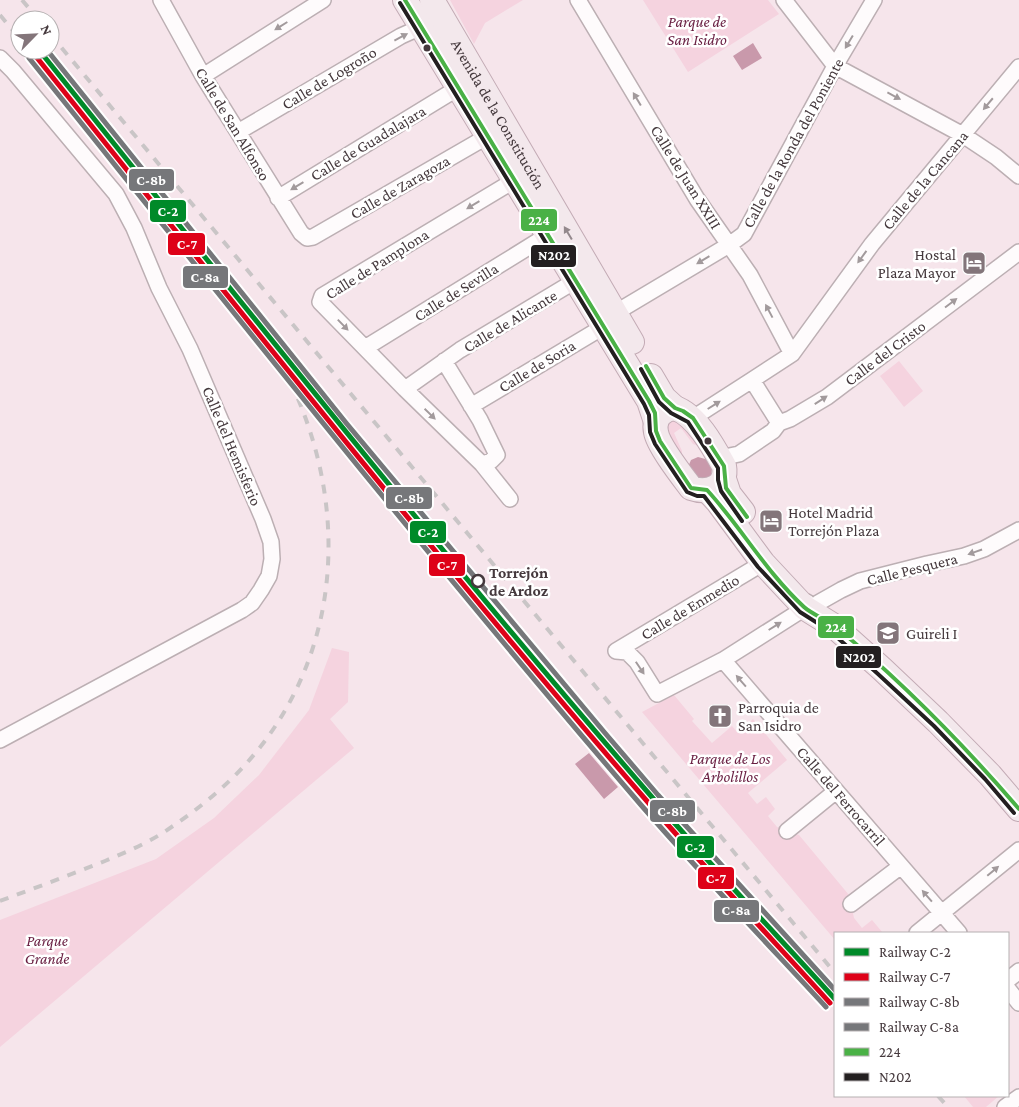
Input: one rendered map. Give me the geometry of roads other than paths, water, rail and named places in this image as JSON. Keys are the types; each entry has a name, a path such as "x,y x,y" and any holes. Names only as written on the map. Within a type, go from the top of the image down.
{"main road":[{"name":"Avenida de la Constitución","path":"405,0 576,281 609,320 661,393 684,413 717,476 698,490 691,488 660,442 656,432 656,422 652,406 609,320 432,0"},
{"path":"656,422 664,411 684,413"},
{"path":"717,476 718,502 763,563 889,675 990,775 1019,809"},
{"path":"717,476 811,606 841,618 945,715 1019,794"}],"street":[{"name":"Calle de San Alfonso","path":"161,0 203,76 301,234 307,238 313,237"},
{"path":"203,76 322,0"},
{"name":"Calle de Juan XXIII","path":"578,0 697,198 750,275 792,354"},
{"path":"784,0 835,66 963,135 996,157 1019,176"},
{"name":"Calle de la Ronda del Poniente","path":"609,320 744,234 835,66 874,0"},
{"name":"Calle de Logroño","path":"238,132 401,36 421,27"},
{"name":"Calle del Hemisferio","path":"0,58 116,194 134,228 159,288 190,349 224,426 263,519 270,542 272,559 269,576 261,590 252,603 242,610 0,740"},
{"name":"Calle de la Cancana","path":"684,413 752,380 792,354 872,244 1019,67"},
{"name":"Calle de Guadalajara","path":"278,198 458,88"},
{"name":"Calle de Zaragoza","path":"313,237 488,136"},
{"name":"Calle de Pamplona","path":"510,499 482,464 405,390 320,302 322,296 515,180"},
{"name":"Calle de Sevilla","path":"365,348 548,235"},
{"name":"Calle del Cristo","path":"717,476 739,454 773,431 779,423 790,420 827,397 1019,252"},
{"name":"Calle de Alicante","path":"405,390 444,361 576,281"},
{"name":"Calle de Soria","path":"471,406 609,320"},
{"path":"444,361 497,455 491,461 482,464"},
{"path":"752,380 779,423"},
{"name":"Calle Pesquera","path":"657,694 723,660 811,606 860,581 964,556 984,549 1019,530"},
{"name":"Calle de Enmedio","path":"657,694 637,662 627,652 616,651 763,563"},
{"name":"Calle del Ferrocarril","path":"723,660 958,932"},
{"path":"787,831 836,791"},
{"path":"918,932 1019,850"},
{"path":"851,904 900,866"},
{"path":"1009,979 1019,970"},
{"path":"1005,1107 1019,1097"}],"railway":[{"path":"22,0 30,10"},
{"path":"0,15 10,27"},
{"path":"60,46 834,972"},
{"path":"0,901 105,861 147,842 175,825 202,805 239,772 261,746 289,704 309,659 322,613 328,565 327,517 320,468 307,421 287,375 257,332 152,205 120,161 37,60"},
{"path":"939,1097 948,1107"}],"rail line":[{"name":"C-8a","path":"31,60 485,621 641,805 826,1007"},
{"name":"C-7","path":"39,60 336,430 567,708 669,826 830,1003"},
{"name":"C-2","path":"47,60 341,426 572,704 673,822 834,998"},
{"name":"C-8b","path":"55,60 347,424 605,733 658,795 834,989"}],"place":[{"name":"Hostal Plaza Mayor","path":"974,263"},
{"name":"Hotel Madrid Torrejón Plaza","path":"771,521"},
{"name":"Torrejón de Ardoz","path":"478,581"},
{"name":"Guireli I","path":"888,633"},
{"name":"Parroquia de San Isidro","path":"720,716"}],"park label":[{"name":"Parque de San Isidro","path":"697,30"},
{"name":"Parque de Los Arbolillos","path":"730,767"},
{"name":"Parque Grande","path":"47,949"}]}
